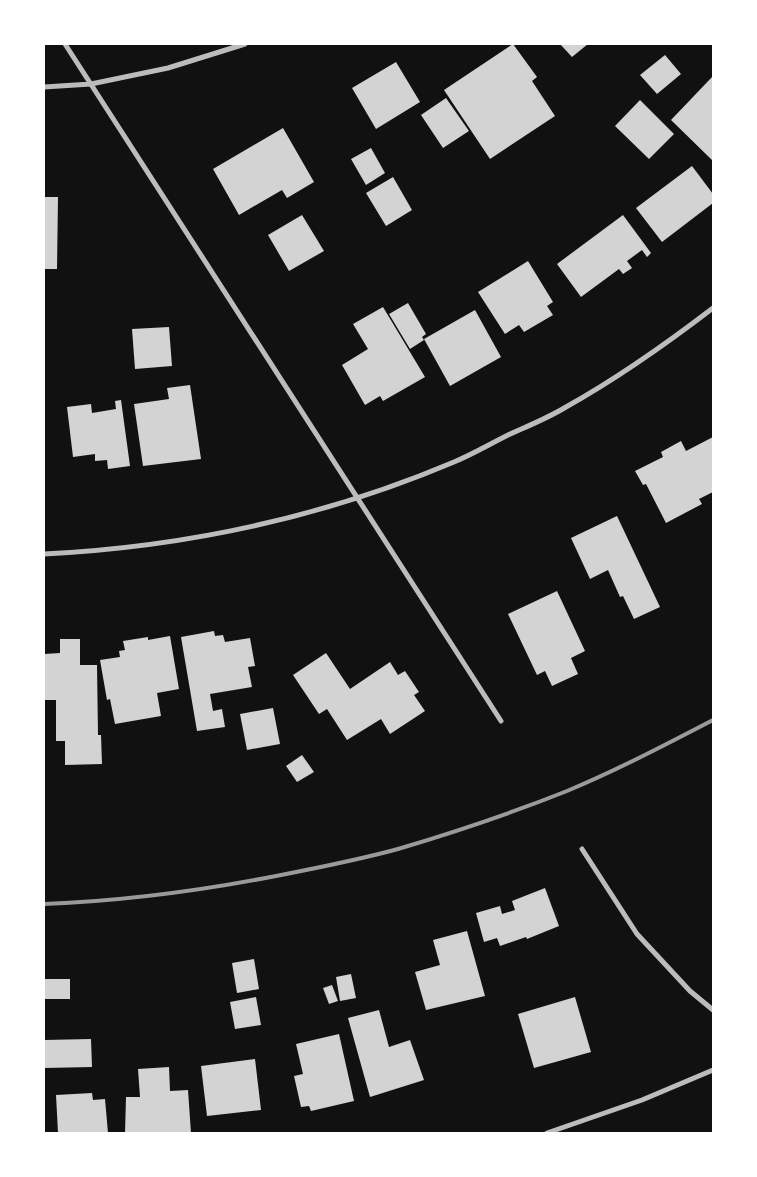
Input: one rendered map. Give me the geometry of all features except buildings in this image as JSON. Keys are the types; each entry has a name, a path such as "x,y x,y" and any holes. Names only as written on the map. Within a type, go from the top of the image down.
{"street":[{"path":"65,44 500,721"},
{"path":"44,87 91,84 168,68 245,44"},
{"path":"44,554 98,551 199,538 299,516 358,498 455,462 565,408 652,354 713,308"},
{"path":"582,849 638,934 690,991 713,1010"},
{"path":"546,1133 642,1100 713,1070"}],"railway":[{"path":"44,904 132,898 218,886 322,867 398,849 483,822 567,791 623,766 713,720"}]}
